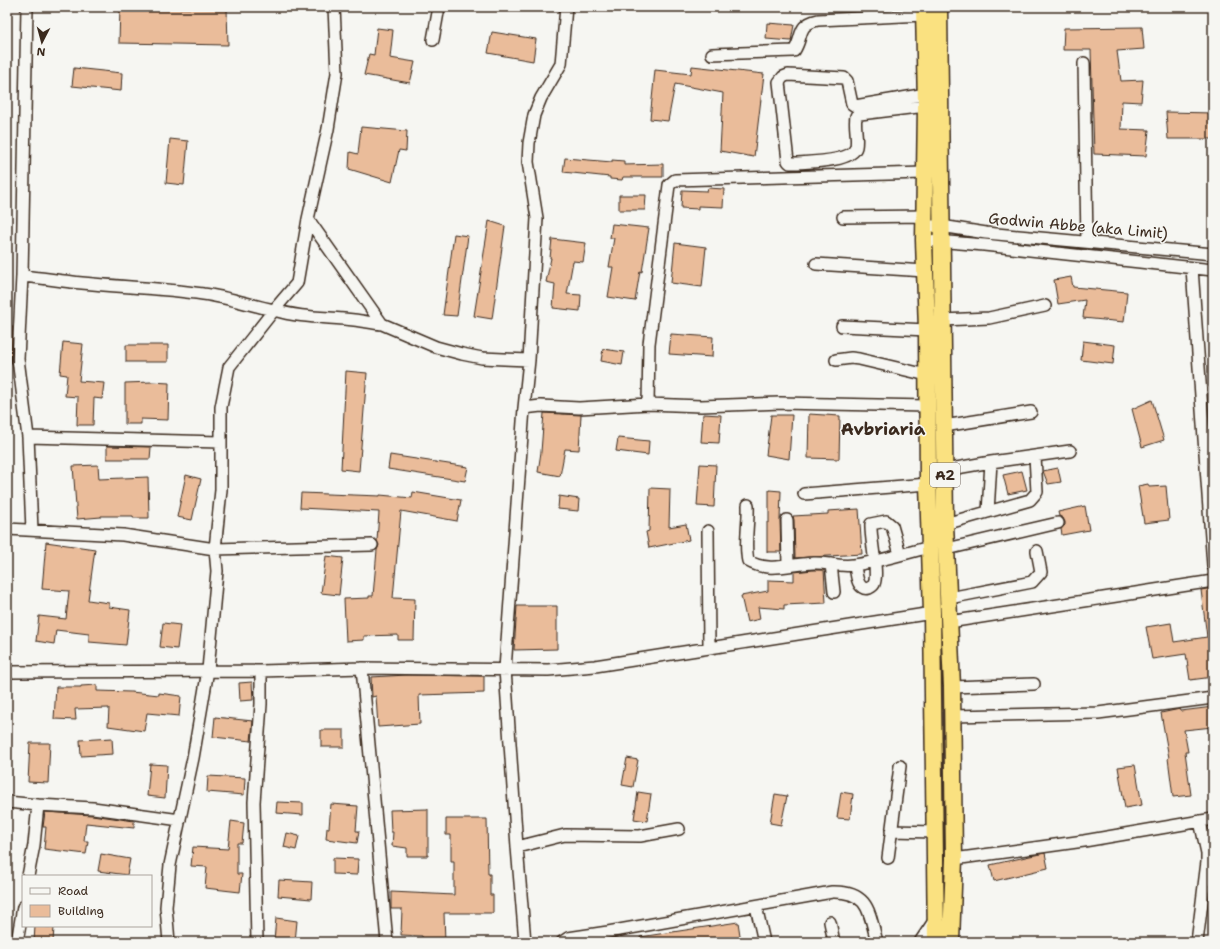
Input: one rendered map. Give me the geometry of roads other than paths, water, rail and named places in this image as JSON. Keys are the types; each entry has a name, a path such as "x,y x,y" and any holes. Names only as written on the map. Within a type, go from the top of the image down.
{"highway":[{"name":"A2","path":"939,7 945,524 952,688 954,859 951,942"},
{"name":"A2","path":"924,11 926,100 924,227 936,832 936,942"}],"street":[{"path":"27,7 22,276 18,359 28,437 32,530"},
{"path":"169,942 167,900 170,865 193,758 208,670 217,571 215,548 221,490 221,407 229,367 297,283 308,219 328,130 337,73 334,7"},
{"path":"433,40 439,7"},
{"path":"525,942 505,669 524,408 529,360 537,218 529,168 529,143 534,115 541,98 561,64 566,7"},
{"path":"712,54 794,51 798,45 803,28 809,22 924,11"},
{"path":"1084,63 1087,242"},
{"path":"788,75 844,78 847,82 852,104 855,106 926,100 856,116 856,146 854,151 849,155 841,158 795,163 790,163 788,161 779,82 783,77 788,75"},
{"path":"648,404 649,344 669,185 675,180 924,173"},
{"path":"843,217 924,227"},
{"path":"308,219 382,324"},
{"name":"Godwin Abbe (aka Limit)","path":"924,227 941,226 986,233 1213,254"},
{"name":"Godwin Abbe (aka Limit)","path":"924,227 942,243 984,245 1213,270"},
{"path":"816,264 925,271"},
{"path":"1192,268 1213,566"},
{"path":"22,276 203,294 244,302 284,313 382,324 436,347 462,354 482,358 529,360"},
{"path":"942,320 990,318 1045,306"},
{"path":"842,326 927,330"},
{"path":"836,360 851,358 859,359 928,375"},
{"path":"524,408 540,406 579,408 648,404 701,406 780,402 927,406"},
{"path":"944,426 1030,412"},
{"path":"28,437 220,442"},
{"path":"945,470 1070,451"},
{"path":"945,524 1030,500 1037,492 1035,456"},
{"path":"988,512 990,462"},
{"path":"804,494 928,484"},
{"path":"748,505 749,519 746,553 748,561 754,565 763,567 788,566 815,562 855,565 930,547"},
{"path":"787,520 788,566"},
{"path":"855,565 857,579 862,588 866,589 871,587 874,584 874,561 871,532 872,524 886,521 892,526 900,554"},
{"path":"947,549 1058,523"},
{"path":"7,529 123,535 215,548 372,546"},
{"path":"708,531 709,648"},
{"path":"949,598 1032,582 1041,572 1037,551"},
{"path":"831,564 834,592"},
{"path":"949,622 1213,581"},
{"path":"7,672 362,668 548,670 594,666 932,613"},
{"path":"362,668 386,942"},
{"path":"257,942 254,802 261,704 261,670"},
{"path":"952,688 1034,684"},
{"path":"952,716 1098,713 1213,698"},
{"path":"888,858 900,766"},
{"path":"7,802 93,808 180,820"},
{"path":"28,875 34,845 38,805"},
{"path":"954,859 1084,841 1213,819"},
{"path":"1197,942 1208,862 1200,821"},
{"path":"517,847 565,835 640,836 679,829"},
{"path":"892,831 936,832"},
{"path":"562,942 568,938 832,892 854,894 862,901 869,911 876,942"},
{"path":"756,906 764,942"},
{"path":"17,942 22,913"},
{"path":"920,942 936,918"},
{"path":"830,922 834,942"}],"district":[{"name":"Avbriaria","path":"883,429"}]}
